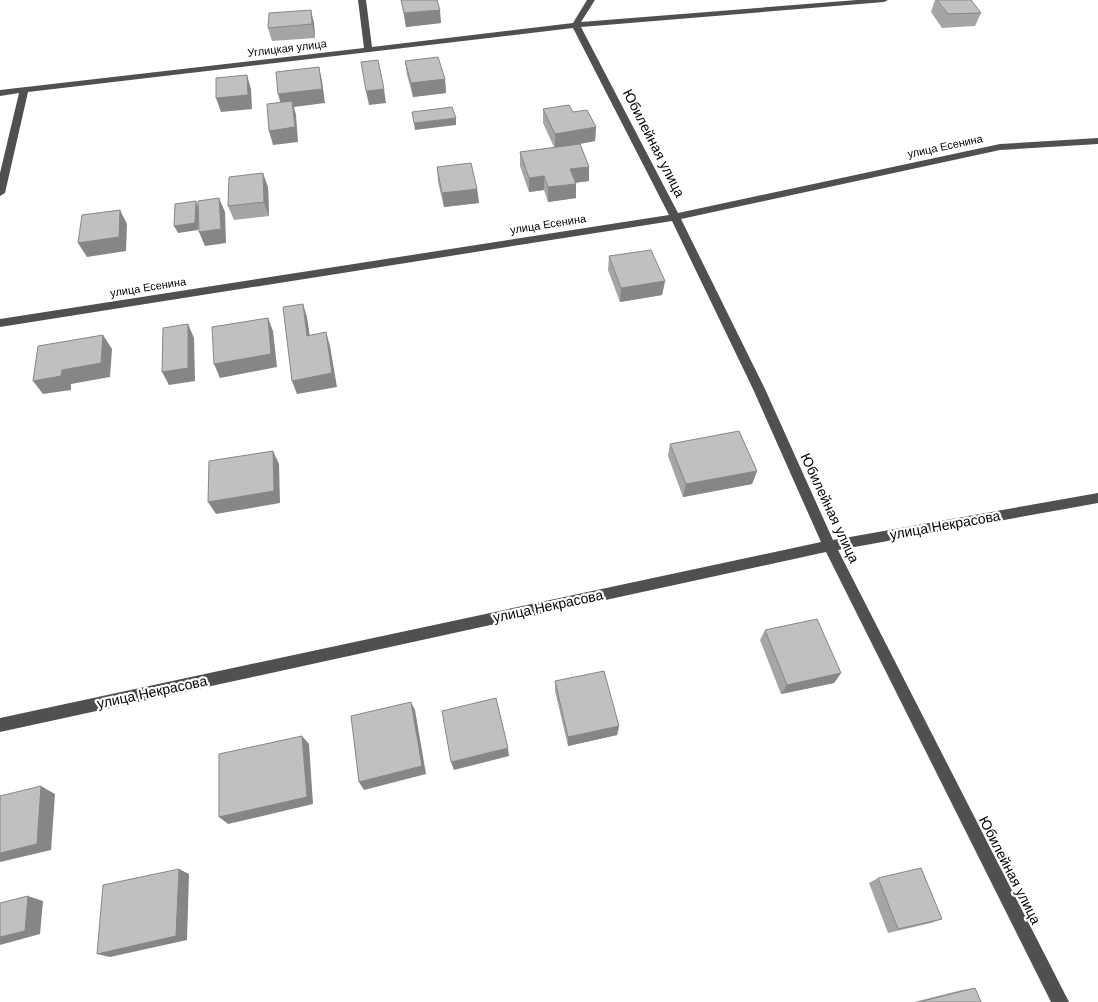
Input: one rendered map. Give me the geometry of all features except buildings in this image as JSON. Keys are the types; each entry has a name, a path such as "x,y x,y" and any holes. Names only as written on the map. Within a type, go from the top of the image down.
{"street":[{"path":"362,0 368,50"},
{"path":"576,25 591,0"},
{"name":"Углицкая улица","path":"0,93 576,25 884,0"},
{"name":"Юбилейная улица","path":"576,25 675,217 759,390 829,546 1060,1002"},
{"path":"0,193 24,90"},
{"name":"улица Есенина","path":"0,323 675,217 1000,147 1098,141"},
{"name":"улица Некрасова","path":"0,725 829,546 1098,498"}]}
